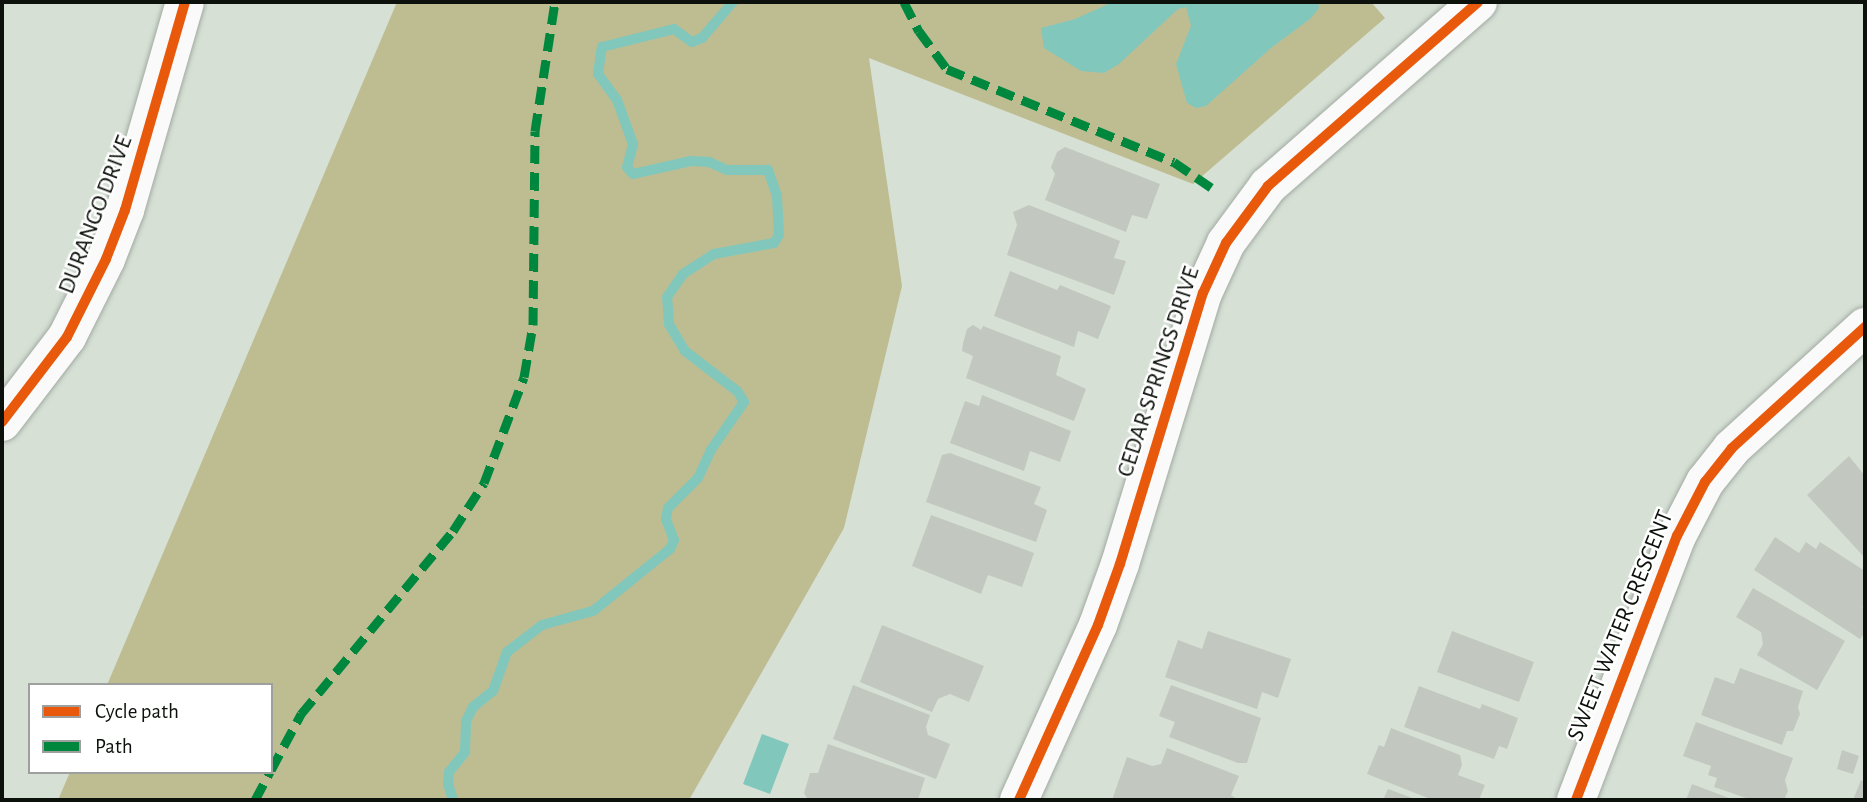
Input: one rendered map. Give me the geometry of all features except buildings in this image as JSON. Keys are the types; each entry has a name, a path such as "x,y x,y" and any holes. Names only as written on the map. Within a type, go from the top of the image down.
{"street":[{"name":"DURANGO DRIVE","path":"2,422 67,337 106,259 125,210 186,2"},
{"name":"CEDAR SPRINGS DRIVE","path":"1019,800 1098,625 1121,564 1203,293 1226,243 1268,186 1478,2"},
{"name":"SWEET WATER CRESCENT","path":"1576,800 1676,536 1705,482 1731,448 1865,327"}],"shaded area":[{"path":"397,2 1371,2 1385,18 1193,184 869,58 902,286 844,528 689,800 58,800 69,774 273,774 273,683 108,683"}],"water":[{"path":"1113,2 1318,2 1319,8 1310,19 1271,48 1206,106 1196,108 1187,103 1176,64 1191,26 1186,7 1178,9 1119,64 1104,73 1081,71 1044,48 1041,28 1075,19"},
{"path":"762,734 789,744 770,794 743,784"}],"waterway":[{"path":"453,800 448,784 449,772 465,752 466,721 473,707 493,691 507,652 542,625 593,611 670,549 674,540 666,519 668,508 698,478 711,450 744,402 737,391 685,351 669,324 667,297 683,274 714,254 774,243 779,235 777,196 768,170 727,170 709,162 691,161 633,174 627,167 633,144 617,100 598,74 602,47 674,29 692,42 702,38 733,2"}],"marked path":[{"path":"273,766 301,714 453,531 484,483 524,377 533,325 535,131 555,2"},
{"path":"904,2 919,31 947,69 1174,162 1212,188"},
{"path":"255,800 269,774"}],"cycle path":[{"path":"2,422 67,337 106,259 125,210 185,2"},
{"path":"1019,800 1098,625 1120,564 1203,293 1226,243 1268,186 1478,2"},
{"path":"1576,800 1677,536 1705,482 1732,448 1865,327"}]}
